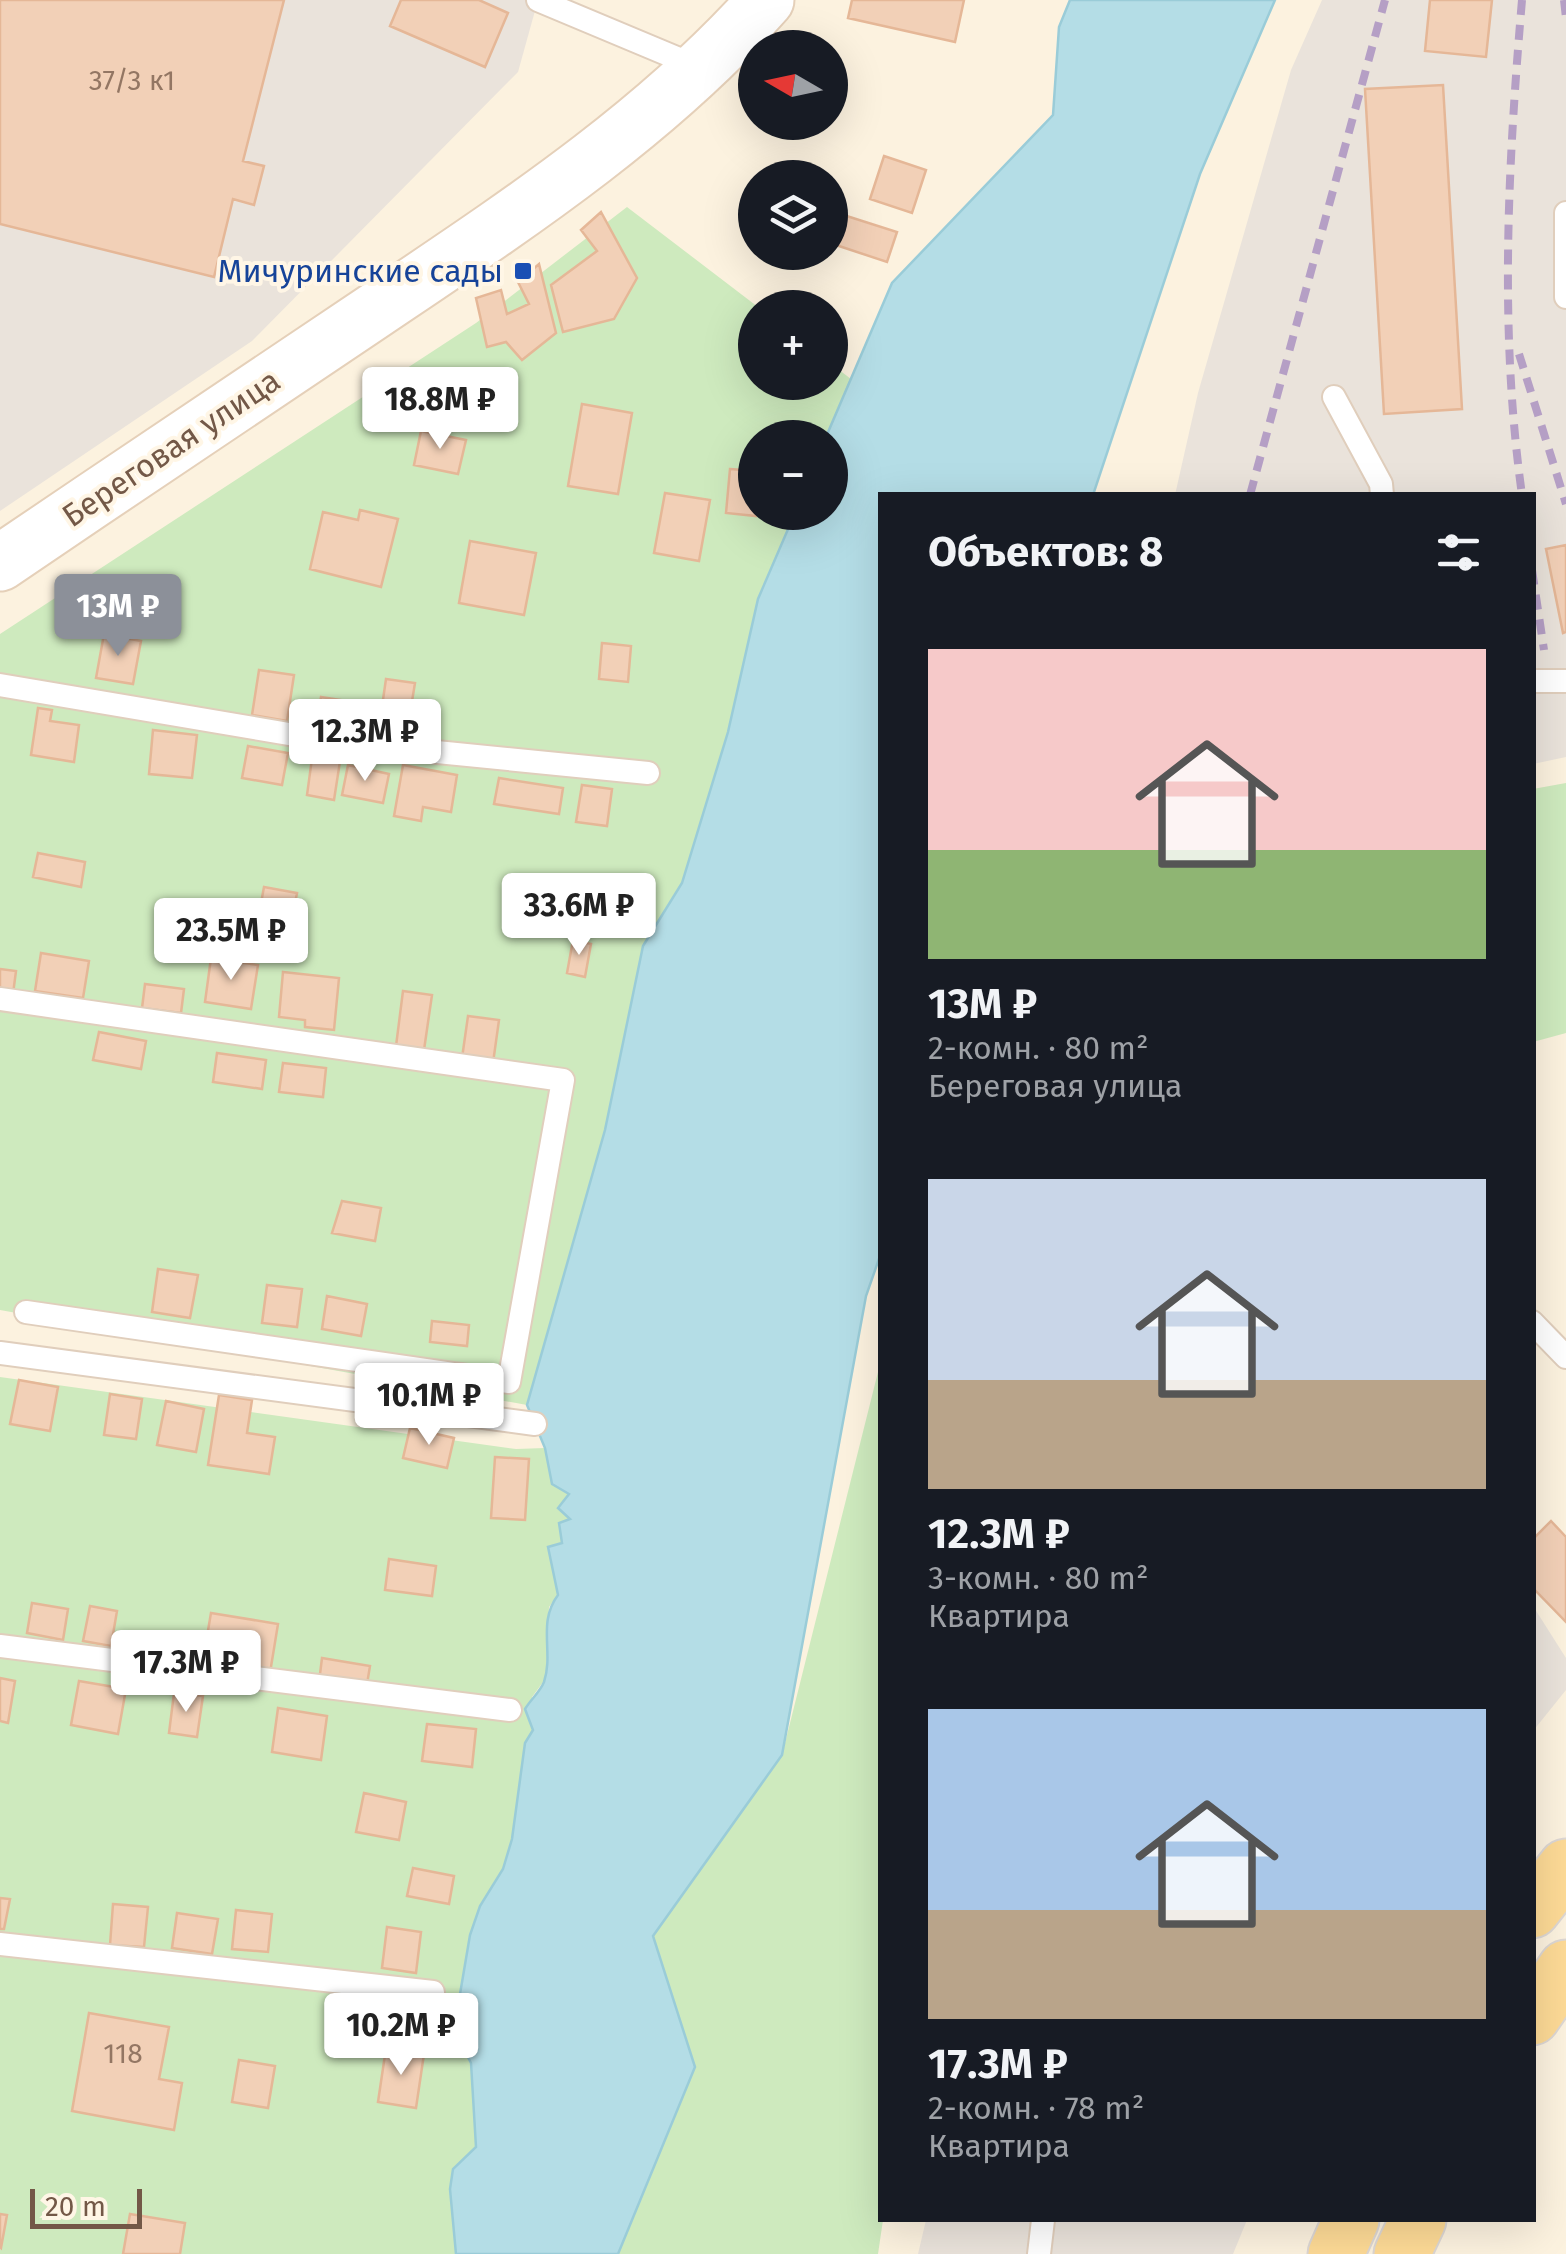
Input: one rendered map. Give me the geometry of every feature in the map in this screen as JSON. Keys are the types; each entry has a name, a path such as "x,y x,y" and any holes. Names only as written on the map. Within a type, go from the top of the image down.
{"main road":[{"path":"1536,1905 1566,1866"},
{"path":"1536,2011 1566,1968"},
{"path":"1336,2254 1350,2222"},
{"path":"1402,2254 1417,2222"}],"street":[{"name":"Береговая улица","path":"0,563 489,234 585,164 701,68 766,0"}],"lane":[{"path":"538,0 701,68"},
{"path":"1566,213 1566,297"},
{"path":"1334,397 1382,492"},
{"path":"1536,681 1566,680"},
{"path":"0,684 336,742 648,773"},
{"path":"0,999 563,1080 508,1382 26,1312"},
{"path":"1536,1326 1566,1357"},
{"path":"0,1353 535,1424"},
{"path":"0,1646 510,1710"},
{"path":"1536,1894 1566,1838"},
{"path":"0,1944 433,1992"},
{"path":"1039,2254 1043,2222"}],"shaded area":[{"path":"0,0 538,0 518,72 252,341 0,511"},
{"path":"1322,0 1566,0 1566,757 1536,763 1536,492 1176,492 1198,393 1291,70"},
{"path":"1536,1611 1566,1658 1566,1690 1536,1727"},
{"path":"926,2222 1246,2222 1233,2254 918,2254"}],"green space":[{"path":"627,207 738,292 738,400 842,400 833,420 738,420 738,530 788,530 758,599 728,732 682,883 643,947 605,1130 527,1405 0,1310 0,634 476,323"},
{"path":"1566,783 1566,1033 1536,1041 1536,788"},
{"path":"878,1372 878,2222 883,2222 878,2254 618,2254 695,2067 653,1936 782,1755"},
{"path":"0,1377 516,1449 545,1448 552,1484 570,1494 570,1519 562,1543 548,1547 558,1595 549,1607 546,1678 532,1697 533,1730 512,1839 503,1869 480,1906 470,1935 459,2000 457,2035 472,2063 476,2147 453,2170 450,2189 456,2254 0,2254"}],"water":[{"path":"1070,0 1275,0 1200,174 1094,492 878,492 878,1262 866,1296 782,1755 653,1936 695,2067 618,2254 456,2254 450,2189 453,2169 476,2147 471,2063 457,2036 459,2000 470,1935 480,1906 503,1869 512,1839 525,1743 533,1730 525,1709 544,1682 548,1616 558,1595 548,1547 562,1543 559,1523 570,1519 558,1508 569,1494 552,1484 545,1448 527,1405 605,1130 643,946 682,883 728,732 758,599 788,530 848,530 848,420 833,420 842,400 848,400 848,386 892,283 1053,115 1059,27"}],"building":[{"path":"0,0 284,0 243,161 264,166 254,205 233,199 214,277 0,224"},
{"path":"401,0 479,0 508,13 485,67 390,26"},
{"path":"852,0 964,0 955,42 848,18"},
{"path":"1430,0 1492,0 1486,57 1425,51"},
{"path":"1443,85 1462,409 1384,414 1365,89"},
{"path":"884,156 926,170 912,213 870,199"},
{"path":"601,212 637,278 614,319 563,332 551,285 597,251 581,230"},
{"path":"848,216 897,232 887,262 848,249"},
{"path":"539,264 556,333 522,360 506,342 487,347 476,298 501,290 507,314 529,304 518,282"},
{"path":"582,404 632,413 618,494 568,486"},
{"path":"421,431 466,440 458,474 414,465"},
{"path":"730,469 738,470 738,514 726,513"},
{"path":"665,493 710,500 699,561 654,553"},
{"path":"360,510 398,519 381,587 310,569 323,512 358,520"},
{"path":"470,541 536,553 524,615 459,603"},
{"path":"1566,545 1566,632 1563,633 1546,549"},
{"path":"104,634 141,641 133,684 96,678"},
{"path":"602,643 631,646 628,682 599,679"},
{"path":"259,670 294,675 287,721 252,715"},
{"path":"386,679 415,683 406,738 378,734"},
{"path":"321,697 373,705 369,734 317,725"},
{"path":"38,708 52,710 50,721 79,725 74,762 31,755"},
{"path":"153,730 197,735 192,778 149,774"},
{"path":"248,746 288,753 282,785 242,778"},
{"path":"313,751 341,755 334,800 307,795"},
{"path":"348,765 389,774 383,803 342,795"},
{"path":"403,765 457,775 451,812 423,807 421,821 394,816"},
{"path":"499,778 563,788 559,814 494,804"},
{"path":"582,785 612,789 607,826 576,822"},
{"path":"38,853 85,862 81,887 33,877"},
{"path":"264,887 297,893 291,925 258,919"},
{"path":"573,940 591,944 585,977 567,973"},
{"path":"41,953 89,961 83,998 35,991"},
{"path":"211,958 258,965 251,1009 205,1002"},
{"path":"0,969 16,971 13,994 0,992"},
{"path":"283,972 339,978 334,1030 305,1027 305,1020 279,1017"},
{"path":"145,984 184,989 181,1013 142,1008"},
{"path":"403,991 432,995 424,1050 396,1046"},
{"path":"468,1016 499,1020 493,1063 462,1058"},
{"path":"99,1032 146,1041 141,1069 93,1060"},
{"path":"217,1053 266,1060 262,1089 213,1082"},
{"path":"283,1063 326,1068 323,1097 279,1092"},
{"path":"342,1201 381,1208 375,1241 332,1233"},
{"path":"158,1269 198,1275 190,1318 152,1312"},
{"path":"267,1285 302,1289 297,1327 262,1323"},
{"path":"327,1296 367,1304 361,1336 322,1329"},
{"path":"432,1321 469,1325 467,1346 430,1342"},
{"path":"19,1380 58,1387 50,1431 10,1424"},
{"path":"110,1394 142,1399 136,1439 104,1435"},
{"path":"219,1395 252,1400 247,1433 275,1437 269,1474 208,1465"},
{"path":"166,1401 204,1409 196,1452 157,1445"},
{"path":"410,1428 454,1438 447,1468 403,1458"},
{"path":"495,1457 529,1459 525,1520 491,1518"},
{"path":"1551,1521 1566,1537 1566,1622 1536,1591 1536,1536"},
{"path":"389,1559 436,1566 432,1596 385,1590"},
{"path":"32,1603 68,1609 63,1640 27,1633"},
{"path":"90,1606 117,1611 111,1646 83,1641"},
{"path":"211,1613 278,1624 270,1673 230,1666 229,1652 205,1648"},
{"path":"322,1658 370,1666 366,1690 319,1682"},
{"path":"0,1678 15,1681 8,1723 0,1721"},
{"path":"79,1681 126,1689 118,1734 71,1725"},
{"path":"174,1693 203,1696 197,1737 169,1733"},
{"path":"278,1708 327,1716 321,1760 272,1752"},
{"path":"427,1724 476,1729 472,1767 422,1761"},
{"path":"364,1793 406,1802 399,1840 356,1832"},
{"path":"413,1868 454,1876 449,1904 407,1896"},
{"path":"0,1898 10,1899 4,1929 0,1929"},
{"path":"113,1904 148,1907 144,1947 110,1945"},
{"path":"236,1910 272,1914 268,1952 232,1949"},
{"path":"177,1913 218,1919 212,1954 172,1948"},
{"path":"387,1927 421,1932 416,1973 382,1968"},
{"path":"89,2013 169,2027 159,2079 182,2083 174,2130 72,2111"},
{"path":"386,2048 424,2054 416,2108 378,2102"},
{"path":"239,2060 275,2066 268,2108 232,2102"},
{"path":"0,2214 7,2215 1,2248 0,2247"},
{"path":"130,2214 185,2223 180,2254 123,2254"}],"railway":[{"path":"1251,492 1385,0"},
{"path":"1522,0 1508,248 1510,371 1522,492"},
{"path":"1564,0 1566,18"},
{"path":"1519,354 1566,504"},
{"path":"1536,597 1544,650"}],"place":[{"name":"Мичуринские сады","path":"523,271"}]}
